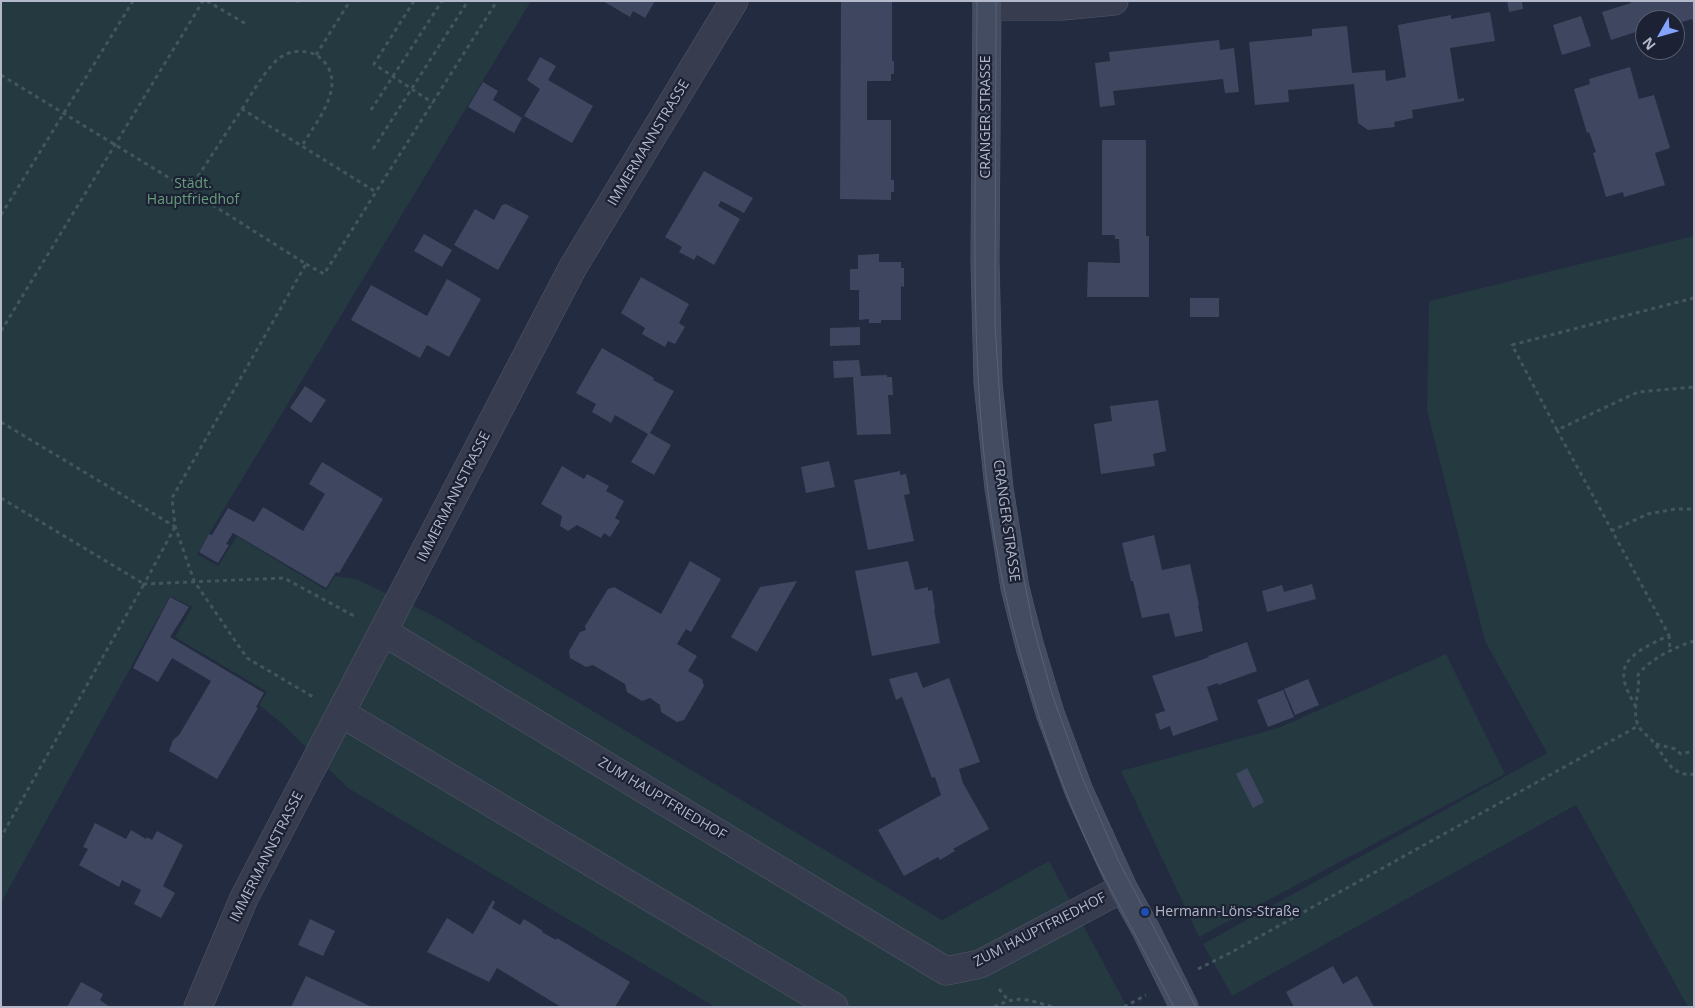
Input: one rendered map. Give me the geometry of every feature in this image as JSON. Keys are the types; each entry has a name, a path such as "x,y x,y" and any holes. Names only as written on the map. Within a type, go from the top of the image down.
{"main road":[{"name":"CRANGER STRASSE","path":"987,4 985,261 988,382 1001,497 1015,588 1050,713 1079,791 1123,888 1184,1007"}],"street":[{"name":"IMMERMANNSTRASSE","path":"198,1007 244,898 573,267 734,1"},
{"path":"987,4 1062,6 1114,1"},
{"name":"ZUM HAUPTFRIEDHOF","path":"384,632 946,971 980,964 1123,888"},
{"path":"341,714 834,1007"}],"path":[{"path":"1,215 133,1"},
{"path":"1,331 205,1 246,24"},
{"path":"316,55 350,1"},
{"path":"414,1 374,64 433,103"},
{"path":"371,110 442,1"},
{"path":"373,149 468,1"},
{"path":"1,75 324,274 498,1"},
{"path":"189,190 271,67 280,57 291,52 304,51 316,55 326,64 332,75 333,88 329,100 302,146"},
{"path":"242,109 376,192"},
{"path":"306,264 172,498 175,526 194,581 246,658 341,714"},
{"path":"1670,651 1669,635 1512,345 1694,298"},
{"path":"1557,430 1638,392 1694,386"},
{"path":"1,422 175,526"},
{"path":"1,498 144,584 284,578 384,632"},
{"path":"1611,531 1648,514 1675,509 1694,509"},
{"path":"1,838 175,526"},
{"path":"1636,707 1623,677 1626,664 1636,654 1669,635"},
{"path":"1694,641 1670,651 1644,666 1638,675 1640,683 1636,707 1638,726 1655,744 1673,770 1688,775 1694,774"},
{"path":"1172,982 1239,948 1638,726"},
{"path":"1655,744 1675,749 1682,754 1694,751"},
{"path":"994,1007 1008,1000 1021,998 1054,1007"}],"green space":[{"name":"Städt. Hauptfriedhof","path":"1,1 531,1 197,554 218,566 237,536 326,590 335,576 356,579 434,616 942,920 1049,861 1127,1007 715,1007 348,788 280,722 259,705 267,692 175,637 192,607 170,596 1,903"},
{"path":"1694,236 1694,1007 1688,1007 1576,805 1232,996 1203,944 1547,753 1485,641 1427,411 1429,301"},
{"path":"1446,654 1505,774 1199,937 1121,771 1278,728"}],"building":[{"path":"603,1 655,1 645,18 633,11 630,17"},
{"path":"841,1 892,1 892,61 894,61 894,74 891,74 891,81 867,81 867,120 891,120 891,180 894,180 894,192 891,192 891,200 840,199"},
{"path":"1507,1 1522,1 1523,9 1509,12"},
{"path":"1631,1 1694,1 1694,23 1692,19 1685,21 1685,10 1635,10 1635,32 1611,40 1602,12 1631,3"},
{"path":"1490,12 1495,41 1450,48 1458,99 1464,98 1464,101 1412,110 1413,118 1394,122 1395,127 1368,130 1358,123 1354,84 1288,90 1289,102 1255,105 1249,42 1312,36 1312,29 1347,26 1352,73 1385,70 1386,81 1406,77 1398,25 1451,15 1451,19"},
{"path":"1581,16 1591,46 1562,55 1553,25"},
{"path":"1219,40 1220,50 1234,48 1239,92 1225,93 1223,79 1113,91 1115,105 1100,107 1095,63 1110,61 1109,52"},
{"path":"540,57 556,66 548,80 593,106 572,143 524,116 540,89 527,80"},
{"path":"1630,67 1639,99 1654,95 1670,148 1655,153 1665,185 1624,197 1623,192 1606,197 1593,153 1596,152 1589,132 1587,133 1574,89 1590,84 1589,79"},
{"path":"483,82 498,91 493,100 522,118 514,133 468,107"},
{"path":"1102,140 1146,140 1146,236 1149,236 1149,297 1087,297 1088,262 1120,263 1119,239 1115,239 1115,235 1102,235"},
{"path":"704,171 753,198 744,213 721,201 718,206 740,219 714,265 697,255 694,260 679,252 682,247 665,237"},
{"path":"506,204 529,216 498,270 454,245 475,209 494,220 502,205"},
{"path":"424,234 452,250 442,267 414,251"},
{"path":"879,254 879,262 901,262 901,268 904,268 904,287 901,286 901,320 881,320 881,323 869,323 869,319 859,320 859,290 850,290 850,269 858,269 858,255"},
{"path":"641,277 689,304 679,323 685,327 675,344 668,341 665,347 642,334 645,328 621,313"},
{"path":"447,279 481,299 449,357 427,345 420,358 351,320 371,285 427,316"},
{"path":"1190,298 1219,298 1219,317 1190,317"},
{"path":"860,327 860,345 830,346 830,328"},
{"path":"602,348 674,391 650,433 671,445 654,475 631,462 648,434 615,415 611,423 592,412 596,404 576,393"},
{"path":"859,360 861,376 887,375 887,377 892,377 893,395 888,395 891,434 857,435 853,377 834,378 833,361"},
{"path":"305,386 326,400 311,423 290,408"},
{"path":"1158,400 1166,451 1153,454 1155,466 1101,474 1094,424 1112,421 1110,406"},
{"path":"829,461 835,487 806,493 801,467"},
{"path":"322,462 383,499 339,573 336,572 326,588 233,533 226,544 229,545 218,563 199,552 209,534 212,535 228,508 254,522 263,507 303,531 325,494 309,484"},
{"path":"562,466 584,479 587,474 609,486 606,491 624,501 615,518 620,521 610,537 604,533 601,538 577,525 568,531 560,526 562,516 541,504"},
{"path":"900,471 900,475 906,474 910,494 904,495 914,541 868,550 854,480"},
{"path":"1154,535 1162,570 1190,564 1203,631 1175,637 1169,613 1142,618 1122,543"},
{"path":"690,561 721,579 691,632 686,629 677,644 697,656 688,671 702,679 704,686 684,720 677,722 661,712 660,705 650,698 642,701 627,692 625,684 593,665 586,667 570,658 569,651 580,632 586,630 585,626 608,589 614,587 661,614"},
{"path":"908,561 915,590 928,587 928,591 932,590 940,643 872,656 855,571"},
{"path":"797,581 757,652 731,637 760,587"},
{"path":"1312,584 1316,599 1267,612 1262,591 1282,585 1284,592"},
{"path":"170,597 189,607 170,637 264,693 256,707 258,708 217,779 169,751 173,740 179,735 211,681 172,658 158,682 133,668"},
{"path":"1247,642 1257,671 1207,687 1218,720 1173,736 1170,726 1160,730 1155,714 1165,711 1152,676"},
{"path":"917,672 923,688 949,678 980,762 959,769 963,783 989,829 953,849 955,851 940,860 938,857 904,876 878,830 941,795 935,777 932,778 902,697 896,700 889,679"},
{"path":"1308,679 1319,705 1295,715 1284,689"},
{"path":"1283,690 1294,717 1268,727 1257,700"},
{"path":"1247,768 1264,802 1253,808 1236,774"},
{"path":"95,823 126,839 131,830 146,839 147,837 152,840 157,831 183,845 163,886 175,893 161,918 134,904 141,890 122,880 119,887 79,865 88,849 83,847"},
{"path":"493,900 495,902 492,908 520,925 524,919 542,932 556,940 557,938 630,982 615,1007 561,1007 497,968 489,982 427,952 447,918 473,934"},
{"path":"310,919 335,931 323,956 298,945"},
{"path":"1333,966 1343,984 1357,976 1374,1007 1294,1007 1286,992"},
{"path":"306,976 372,1007 291,1007"},
{"path":"81,982 103,994 100,1000 110,1007 67,1007"}],"tram line":[{"path":"977,1 976,323 980,404 987,484 999,563 1017,642 1061,780 1095,859 1174,1007"},
{"path":"996,1 995,325 1002,433 1015,532 1033,626 1052,694 1082,777 1118,860 1196,1007"}],"place":[{"name":"Hermann-Löns-Straße","path":"1145,912"}]}
